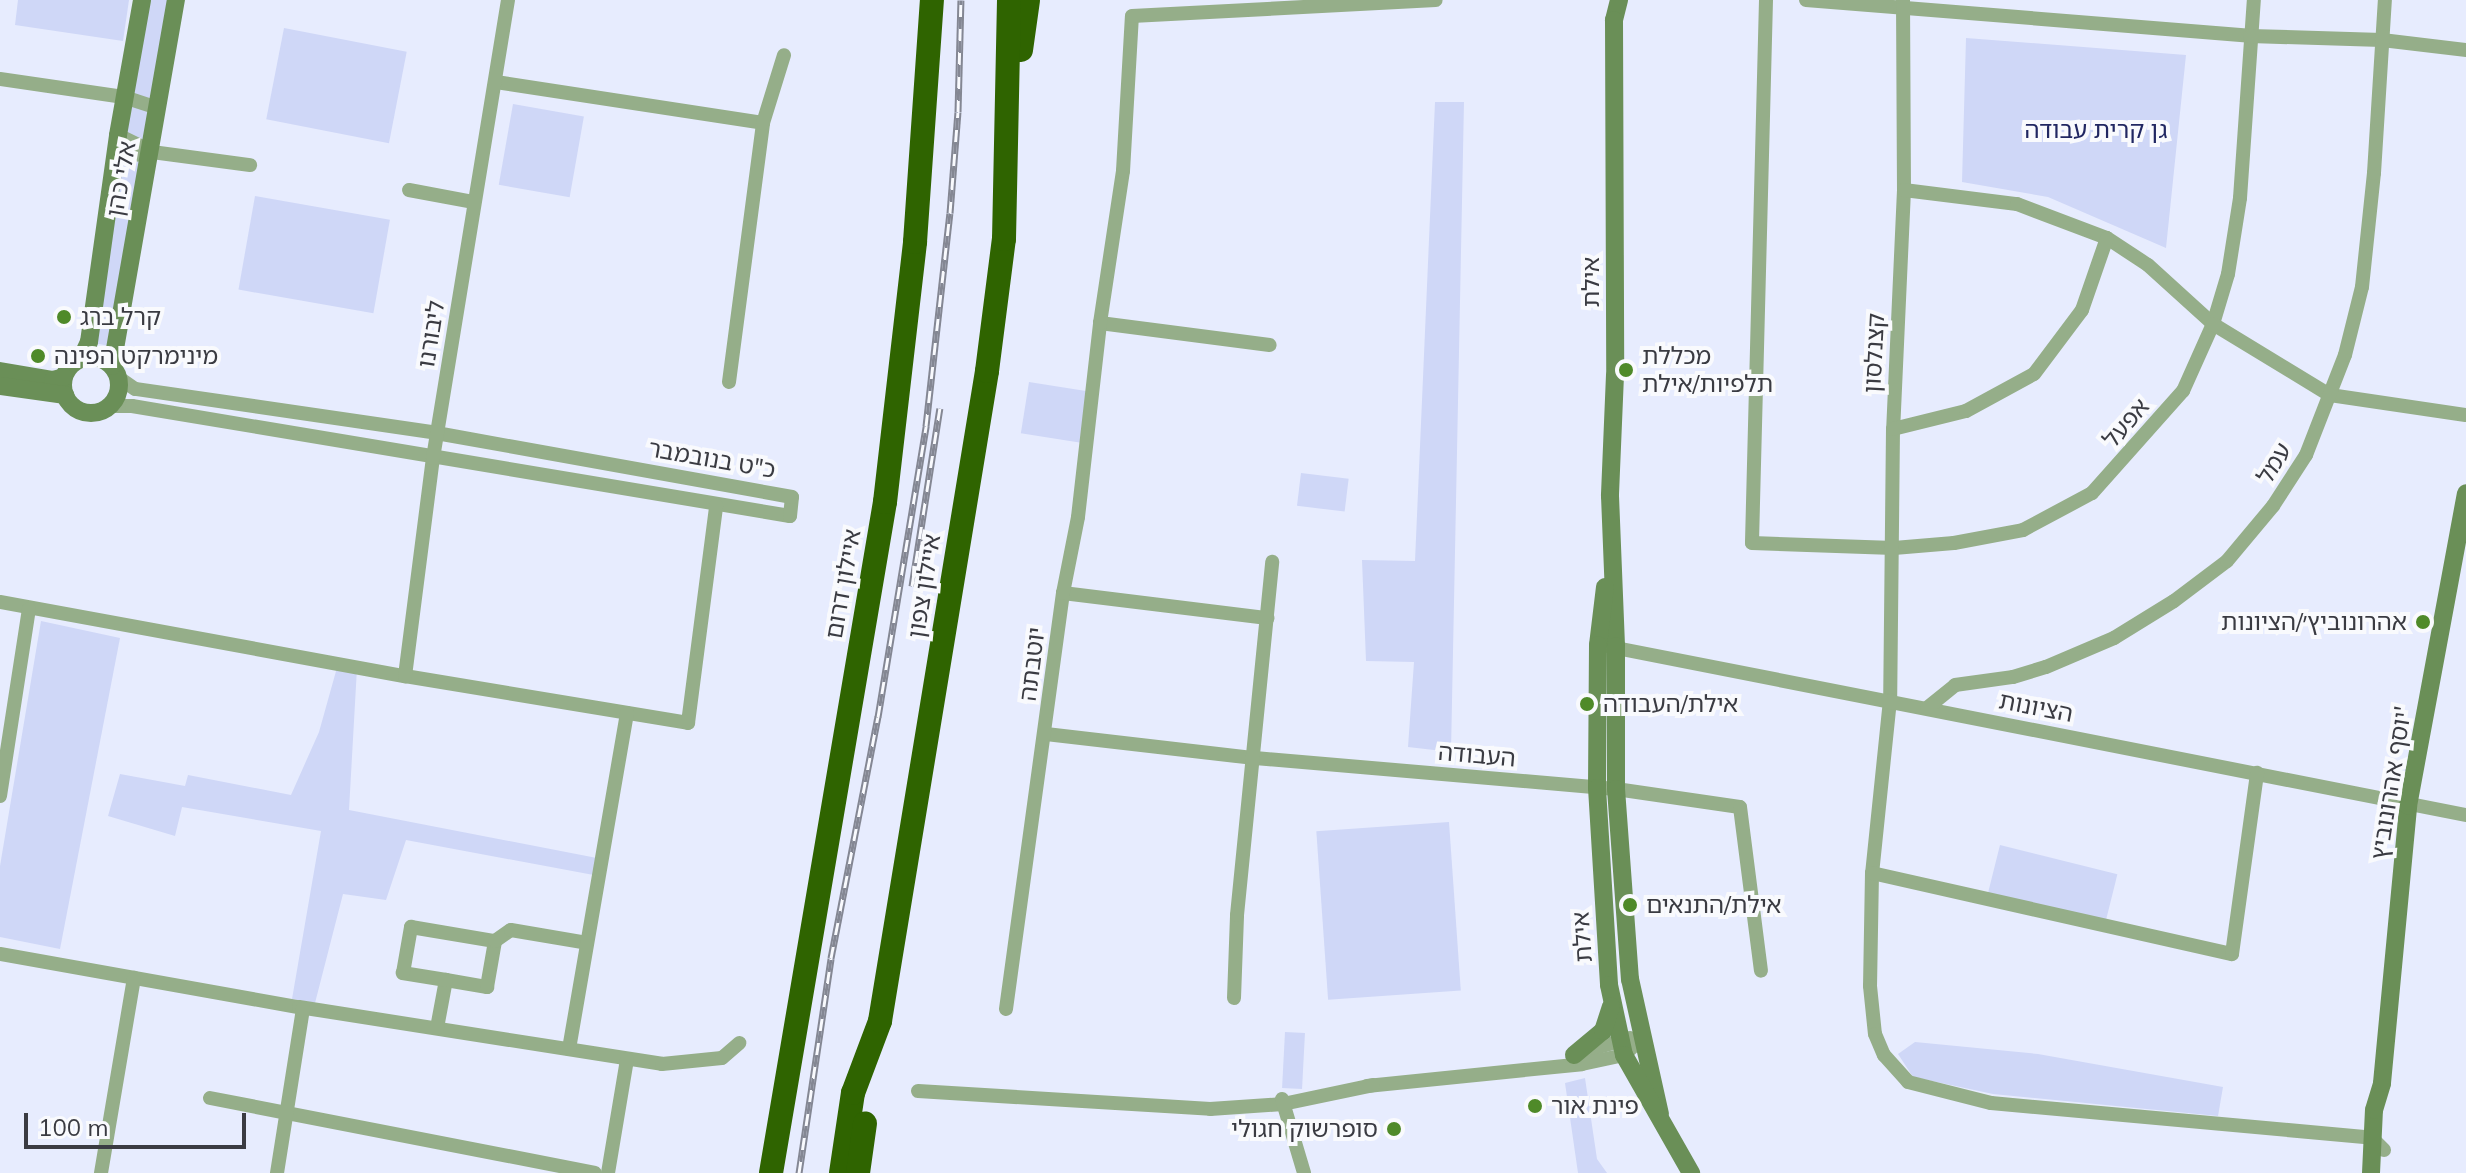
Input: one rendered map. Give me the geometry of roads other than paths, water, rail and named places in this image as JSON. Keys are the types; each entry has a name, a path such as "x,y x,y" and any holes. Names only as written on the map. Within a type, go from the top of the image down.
{"highway":[{"name":"איילון דרום","path":"771,1173 885,502 915,242 932,0"},
{"name":"איילון צפון","path":"841,1173 853,1093 880,1021 987,371 1004,239 1009,140 1009,0"},
{"path":"1009,140 1028,0"},
{"path":"858,1173 880,1021"}],"street":[{"name":"אלי כהן","path":"81,359 89,342 118,135 142,0"},
{"name":"אלי כהן","path":"115,372 176,0"},
{"name":"ליבורנו","path":"405,676 433,458 508,0"},
{"path":"1225,5 1436,0"},
{"name":"אילת","path":"1607,0 1614,20"},
{"name":"אילת","path":"1619,0 1614,20 1615,375 1611,544 1597,788 1612,1004 1622,1047 1660,1114"},
{"name":"אפעל","path":"1766,0 1752,543 1894,548 1954,543 2023,530 2092,493 2183,391 2213,324 2228,274 2240,198 2254,0"},
{"path":"1806,0 1903,4 2250,36 2382,40 2466,50"},
{"name":"עמל","path":"1927,708 1955,685 2013,677 2046,667 2114,638 2174,601 2227,561 2273,506 2306,455 2345,355 2362,287 2374,173 2385,0"},
{"name":"קצנלסון","path":"1903,4 1904,190 1893,429 1890,700 1872,873 1870,986 1875,1034 1884,1055 1908,1082 1991,1103 2378,1144"},
{"name":"יוטבתה","path":"1006,1009 1063,593 1078,517 1100,323 1123,171 1132,16 1225,5"},
{"path":"729,382 763,123 784,55"},
{"path":"0,79 124,97 157,108"},
{"path":"496,82 763,123"},
{"path":"124,97 161,87"},
{"path":"118,135 152,152"},
{"path":"115,158 152,152 250,165"},
{"path":"409,190 474,202"},
{"path":"1904,190 2017,204 2107,238 2148,265 2213,324 2330,395 2466,415"},
{"path":"1893,429 1966,411 2034,374 2082,310 2107,238"},
{"path":"1100,323 1270,345"},
{"path":"93,357 115,372 116,397 109,406 99,412 83,412 70,404 65,386 81,359 93,357"},
{"path":"0,371 53,380 65,386"},
{"name":"כ\"ט בנובמבר","path":"109,406 132,406 790,516 792,497 438,433 135,389 115,372"},
{"path":"0,386 65,386"},
{"name":"יוסף אהרונוביץ'","path":"2382,1173 2374,1110 2382,1083 2408,806 2466,493"},
{"path":"0,602 405,676 688,723 716,506"},
{"path":"1234,998 1237,915 1255,758 1272,562"},
{"path":"1063,593 1267,618"},
{"path":"0,796 29,609"},
{"name":"אילת","path":"1607,646 1630,979 1660,1114"},
{"name":"הציונות","path":"1607,646 2466,815"},
{"path":"569,1049 627,713"},
{"name":"העבודה","path":"1046,734 1255,758 1616,789 1740,807 1761,971"},
{"path":"1872,873 2232,954 2257,773"},
{"path":"495,941 487,987 403,973 411,927 495,941 511,930 587,943"},
{"path":"0,954 303,1008 627,1060 662,1064 701,1062 722,1058 739,1043"},
{"path":"101,1173 134,978"},
{"path":"437,1028 446,980"},
{"path":"1574,1055 1603,1031 1612,1004"},
{"path":"277,1173 303,1008"},
{"path":"918,1091 1210,1109 1284,1101 1373,1085 1574,1065 1643,1037"},
{"path":"1520,1070 1574,1055 1622,1047"},
{"path":"608,1173 627,1060"},
{"path":"210,1098 595,1173"},
{"path":"1284,1101 1304,1173"},
{"path":"1660,1114 1691,1173"},
{"name":"יוסף אהרונוביץ'","path":"2371,1173 2378,1144"}],"railway":[{"path":"799,1173 831,958 878,717 926,426 950,213 958,112 961,0"},
{"path":"912,586 940,408"}],"place":[{"name":"קרל ברג","path":"64,317"},
{"name":"מינימרקט הפינה","path":"38,356"},
{"name":"מכללת תלפיות/אילת","path":"1626,370"},
{"name":"אהרונוביץ׳/הציונות","path":"2423,622"},
{"name":"אילת/העבודה","path":"1587,704"},
{"name":"אילת/התנאים","path":"1630,905"},
{"name":"פינת אור","path":"1535,1106"},
{"name":"סופרשוק חגולי","path":"1394,1129"}],"park label":[{"name":"גן קרית עבודה","path":"2096,130"}]}
